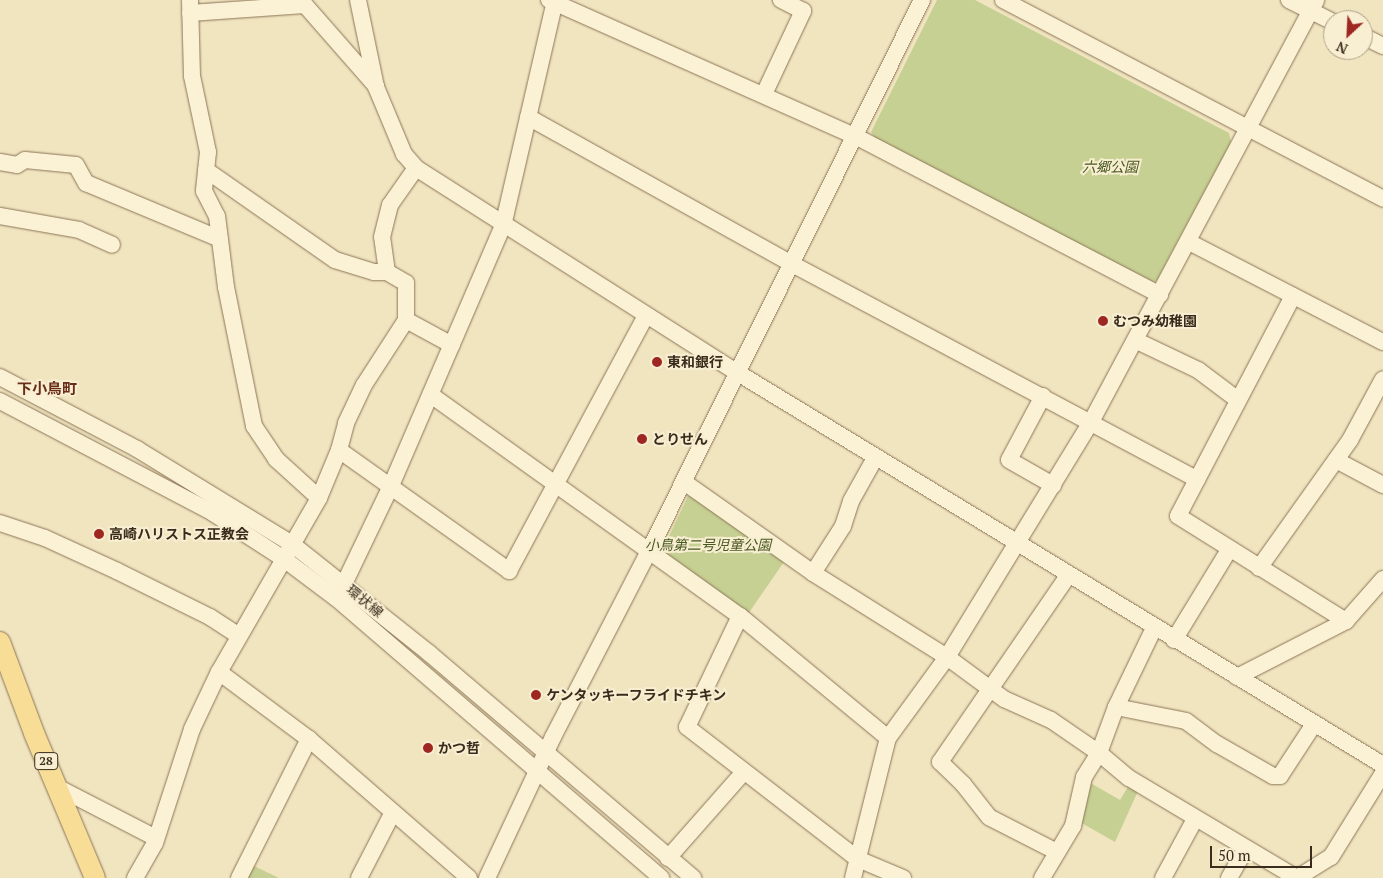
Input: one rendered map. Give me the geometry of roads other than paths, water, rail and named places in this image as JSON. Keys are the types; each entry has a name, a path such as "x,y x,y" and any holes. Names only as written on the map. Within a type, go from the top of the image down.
{"main road":[{"name":"28","path":"0,642 95,878"}],"street":[{"path":"358,0 376,87 404,154 416,168 503,226 875,458 1383,765"},
{"path":"764,94 803,11 781,0"},
{"path":"487,878 546,752 650,552 922,0"},
{"path":"1003,0 1383,200"},
{"path":"1290,0 1313,5 1323,14"},
{"path":"344,584 390,488 503,226 553,1 856,136 1160,295"},
{"path":"319,498 276,459 254,426 229,306 217,216 204,191 208,152 192,76 190,7 305,5 376,87"},
{"path":"853,878 888,738 946,657 1017,545 1091,422 1137,341 1313,5"},
{"path":"528,117 792,264 1197,479"},
{"path":"0,162 18,165 25,160 76,165 86,183 220,239"},
{"path":"387,272 382,237 390,205 416,168"},
{"path":"135,878 156,838 192,729 219,672 238,634 319,498 339,450 346,423 364,385 406,320 406,283 387,272 374,272 335,260 206,170"},
{"path":"0,216 79,230 112,245"},
{"path":"1189,242 1383,342"},
{"path":"1293,296 1178,516 1229,550 1346,621"},
{"path":"339,450 509,571 646,316"},
{"path":"406,320 452,345"},
{"path":"1137,341 1198,370 1238,400"},
{"name":"環状線","path":"0,377 137,449 292,544 344,584 546,752 693,878"},
{"path":"1259,568 1336,460 1383,379"},
{"path":"431,395 557,482 650,552 740,616 888,738"},
{"path":"1043,396 1009,460 1053,485"},
{"name":"環状線","path":"0,401 204,508 284,559 336,598 661,878"},
{"path":"813,573 843,526 851,502 875,458"},
{"path":"1336,460 1383,484"},
{"path":"684,482 813,573 946,657 1004,700 1051,720 1099,753 1129,778 1297,878 1331,857 1383,772"},
{"path":"0,523 44,538 117,571 210,617 238,634"},
{"path":"1174,640 1229,550"},
{"path":"1057,852 989,817 963,784 940,762 1068,576"},
{"path":"1237,677 1346,621 1378,597 1383,579"},
{"path":"740,616 687,727 743,773 858,860 903,878"},
{"path":"1042,878 1072,826 1084,777 1099,753 1116,707 1154,628"},
{"path":"219,672 309,739 469,878"},
{"path":"1116,707 1186,721 1273,776 1280,776 1314,724"},
{"path":"239,878 309,739"},
{"path":"668,858 743,773"},
{"path":"57,786 156,838"},
{"path":"359,878 393,812"},
{"path":"1163,878 1195,819"},
{"path":"1229,878 1246,848"}],"place":[{"name":"むつみ幼稚園","path":"1103,321"},
{"name":"東和銀行","path":"657,362"},
{"name":"とりせん","path":"642,439"},
{"name":"高崎ハリストス正教会","path":"99,534"},
{"name":"ケンタッキーフライドチキン","path":"536,695"},
{"name":"かつ哲","path":"428,748"}],"district":[{"name":"下小鳥町","path":"47,389"}],"park label":[{"name":"六郷公園","path":"1110,167"},
{"name":"小鳥第二号児童公園","path":"708,545"}]}
